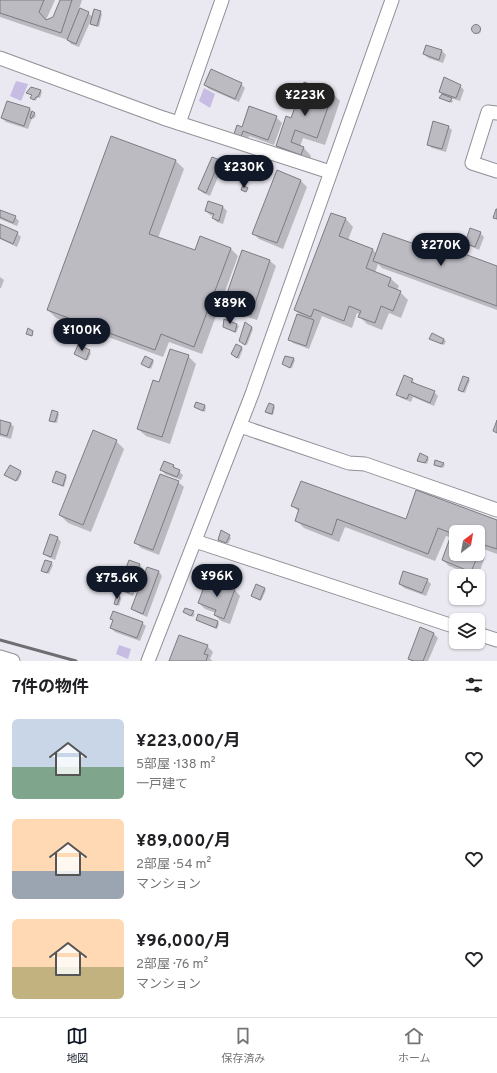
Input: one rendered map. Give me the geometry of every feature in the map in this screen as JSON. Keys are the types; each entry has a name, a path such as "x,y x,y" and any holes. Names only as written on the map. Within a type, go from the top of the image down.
{"lane":[{"path":"179,123 222,0"},
{"path":"148,661 252,394 392,0"},
{"path":"0,58 179,123 330,172"},
{"path":"497,114 488,112 472,163 497,171"},
{"path":"240,426 349,463 365,464 497,510"},
{"path":"195,541 449,625"},
{"path":"485,636 497,640"},
{"path":"0,658 13,661"}],"shaded area":[{"path":"16,81 28,84 21,101 10,96"},
{"path":"204,88 215,94 210,108 199,101"},
{"path":"119,645 131,649 128,659 116,654"}],"building":[{"path":"0,0 44,0 39,12 46,20 53,17 60,0 72,0 61,33 0,13"},
{"path":"80,8 89,12 76,44 67,40"},
{"path":"94,9 101,11 97,26 90,24"},
{"path":"476,24 481,29 476,34 471,29"},
{"path":"426,45 442,50 439,60 423,54"},
{"path":"211,69 242,83 235,99 204,85"},
{"path":"444,77 461,85 456,98 439,92"},
{"path":"304,82 333,93 317,138 295,130 291,142 304,147 301,155 276,146 286,116 291,118"},
{"path":"31,87 41,90 38,97 34,100 30,98 32,95 26,93"},
{"path":"442,94 452,98 450,102 439,98"},
{"path":"7,101 30,108 24,126 1,118"},
{"path":"249,106 277,116 268,140 243,131 241,137 234,134 237,125 242,127"},
{"path":"32,111 35,113 31,119 30,117"},
{"path":"433,121 449,126 442,149 427,145"},
{"path":"111,136 176,160 149,234 195,250 200,236 231,248 194,347 161,334 155,350 47,310"},
{"path":"212,157 220,160 206,193 198,189"},
{"path":"277,170 301,180 277,243 252,234"},
{"path":"243,185 248,188 246,192 241,190"},
{"path":"208,201 223,206 219,221 212,218 214,214 205,211"},
{"path":"497,209 497,219 493,218"},
{"path":"0,210 16,216 13,223 0,217"},
{"path":"331,213 346,218 339,236 373,249 366,268 391,278 388,286 401,291 393,311 381,306 375,323 358,317 361,311 349,306 344,321 314,309 311,317 294,310"},
{"path":"0,224 18,232 13,244 0,238"},
{"path":"470,228 481,232 475,247 465,243"},
{"path":"383,233 429,249 432,242 497,266 497,306 373,261"},
{"path":"242,250 270,260 251,315 223,305"},
{"path":"297,314 314,320 306,346 288,340"},
{"path":"224,319 237,324 235,332 223,327"},
{"path":"245,322 252,327 245,345 239,341"},
{"path":"28,328 33,331 32,336 26,334"},
{"path":"432,333 444,339 442,344 429,339"},
{"path":"236,344 242,347 237,358 231,354"},
{"path":"78,345 90,350 86,360 74,354"},
{"path":"170,349 189,355 162,437 137,429 153,380 159,382"},
{"path":"145,356 153,360 149,368 141,364"},
{"path":"285,356 294,358 290,368 282,364"},
{"path":"404,375 413,379 411,382 435,391 430,403 409,394 407,399 396,395"},
{"path":"463,376 469,378 463,392 458,390"},
{"path":"196,402 205,405 203,411 194,407"},
{"path":"269,403 274,405 272,414 265,412"},
{"path":"52,410 58,412 55,422 49,421"},
{"path":"0,420 11,423 7,436 0,434"},
{"path":"497,420 497,433 493,431"},
{"path":"93,430 117,440 83,525 59,515"},
{"path":"420,453 428,457 425,463 417,461"},
{"path":"435,460 444,463 441,467 434,465"},
{"path":"164,461 174,465 173,467 180,470 177,477 160,470"},
{"path":"10,465 21,471 16,481 4,475"},
{"path":"56,471 66,475 63,486 52,482"},
{"path":"160,474 179,481 153,550 134,543"},
{"path":"301,481 406,519 416,490 497,520 497,549 485,545 485,525 449,525 449,532 438,528 428,554 337,519 332,535 295,521 299,509 291,506"},
{"path":"221,530 230,535 226,543 218,540"},
{"path":"50,534 58,537 51,557 43,554"},
{"path":"449,541 449,561 476,561 472,569 464,569 442,560"},
{"path":"45,560 52,562 47,573 41,571"},
{"path":"129,560 140,564 129,593 118,589"},
{"path":"147,567 159,571 143,614 131,609"},
{"path":"403,571 428,579 422,593 399,584"},
{"path":"207,579 235,589 224,619 214,615 216,610 198,603"},
{"path":"256,584 265,588 260,600 251,596"},
{"path":"117,594 120,597 117,605 114,604"},
{"path":"185,608 194,611 191,616 183,612"},
{"path":"113,611 143,622 137,638 110,628 113,620 110,619"},
{"path":"198,614 218,621 216,628 196,620"},
{"path":"420,627 434,633 423,661 414,661 408,659"},
{"path":"179,635 208,645 204,654 208,655 206,661 169,661"}],"railway":[{"path":"0,640 76,661"}]}
